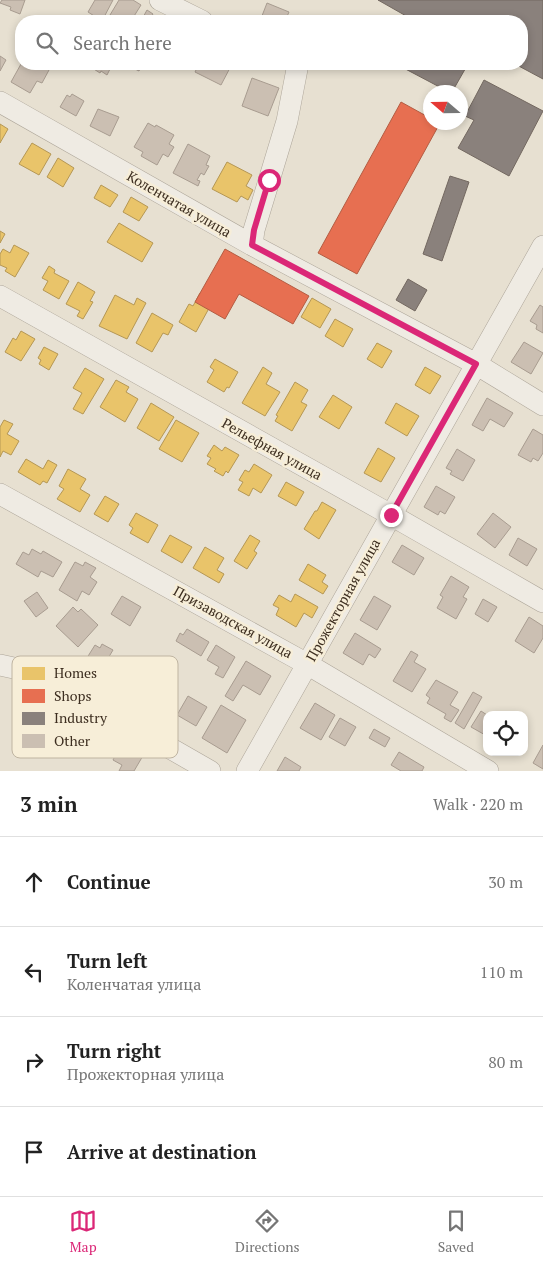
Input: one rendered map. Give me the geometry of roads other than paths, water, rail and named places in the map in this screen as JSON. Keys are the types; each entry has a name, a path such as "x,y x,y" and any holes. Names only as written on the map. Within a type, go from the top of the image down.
{"street":[{"path":"160,0 190,15"},
{"path":"252,245 256,222 287,121 297,70"},
{"name":"Коленчатая улица","path":"0,102 252,245 476,364 543,405"},
{"name":"Прожекторная улица","path":"246,771 543,246"},
{"name":"Рельефная улица","path":"0,296 543,602"},
{"name":"Призаводская улица","path":"0,494 307,664 488,771"},
{"path":"178,753 210,771"}]}
